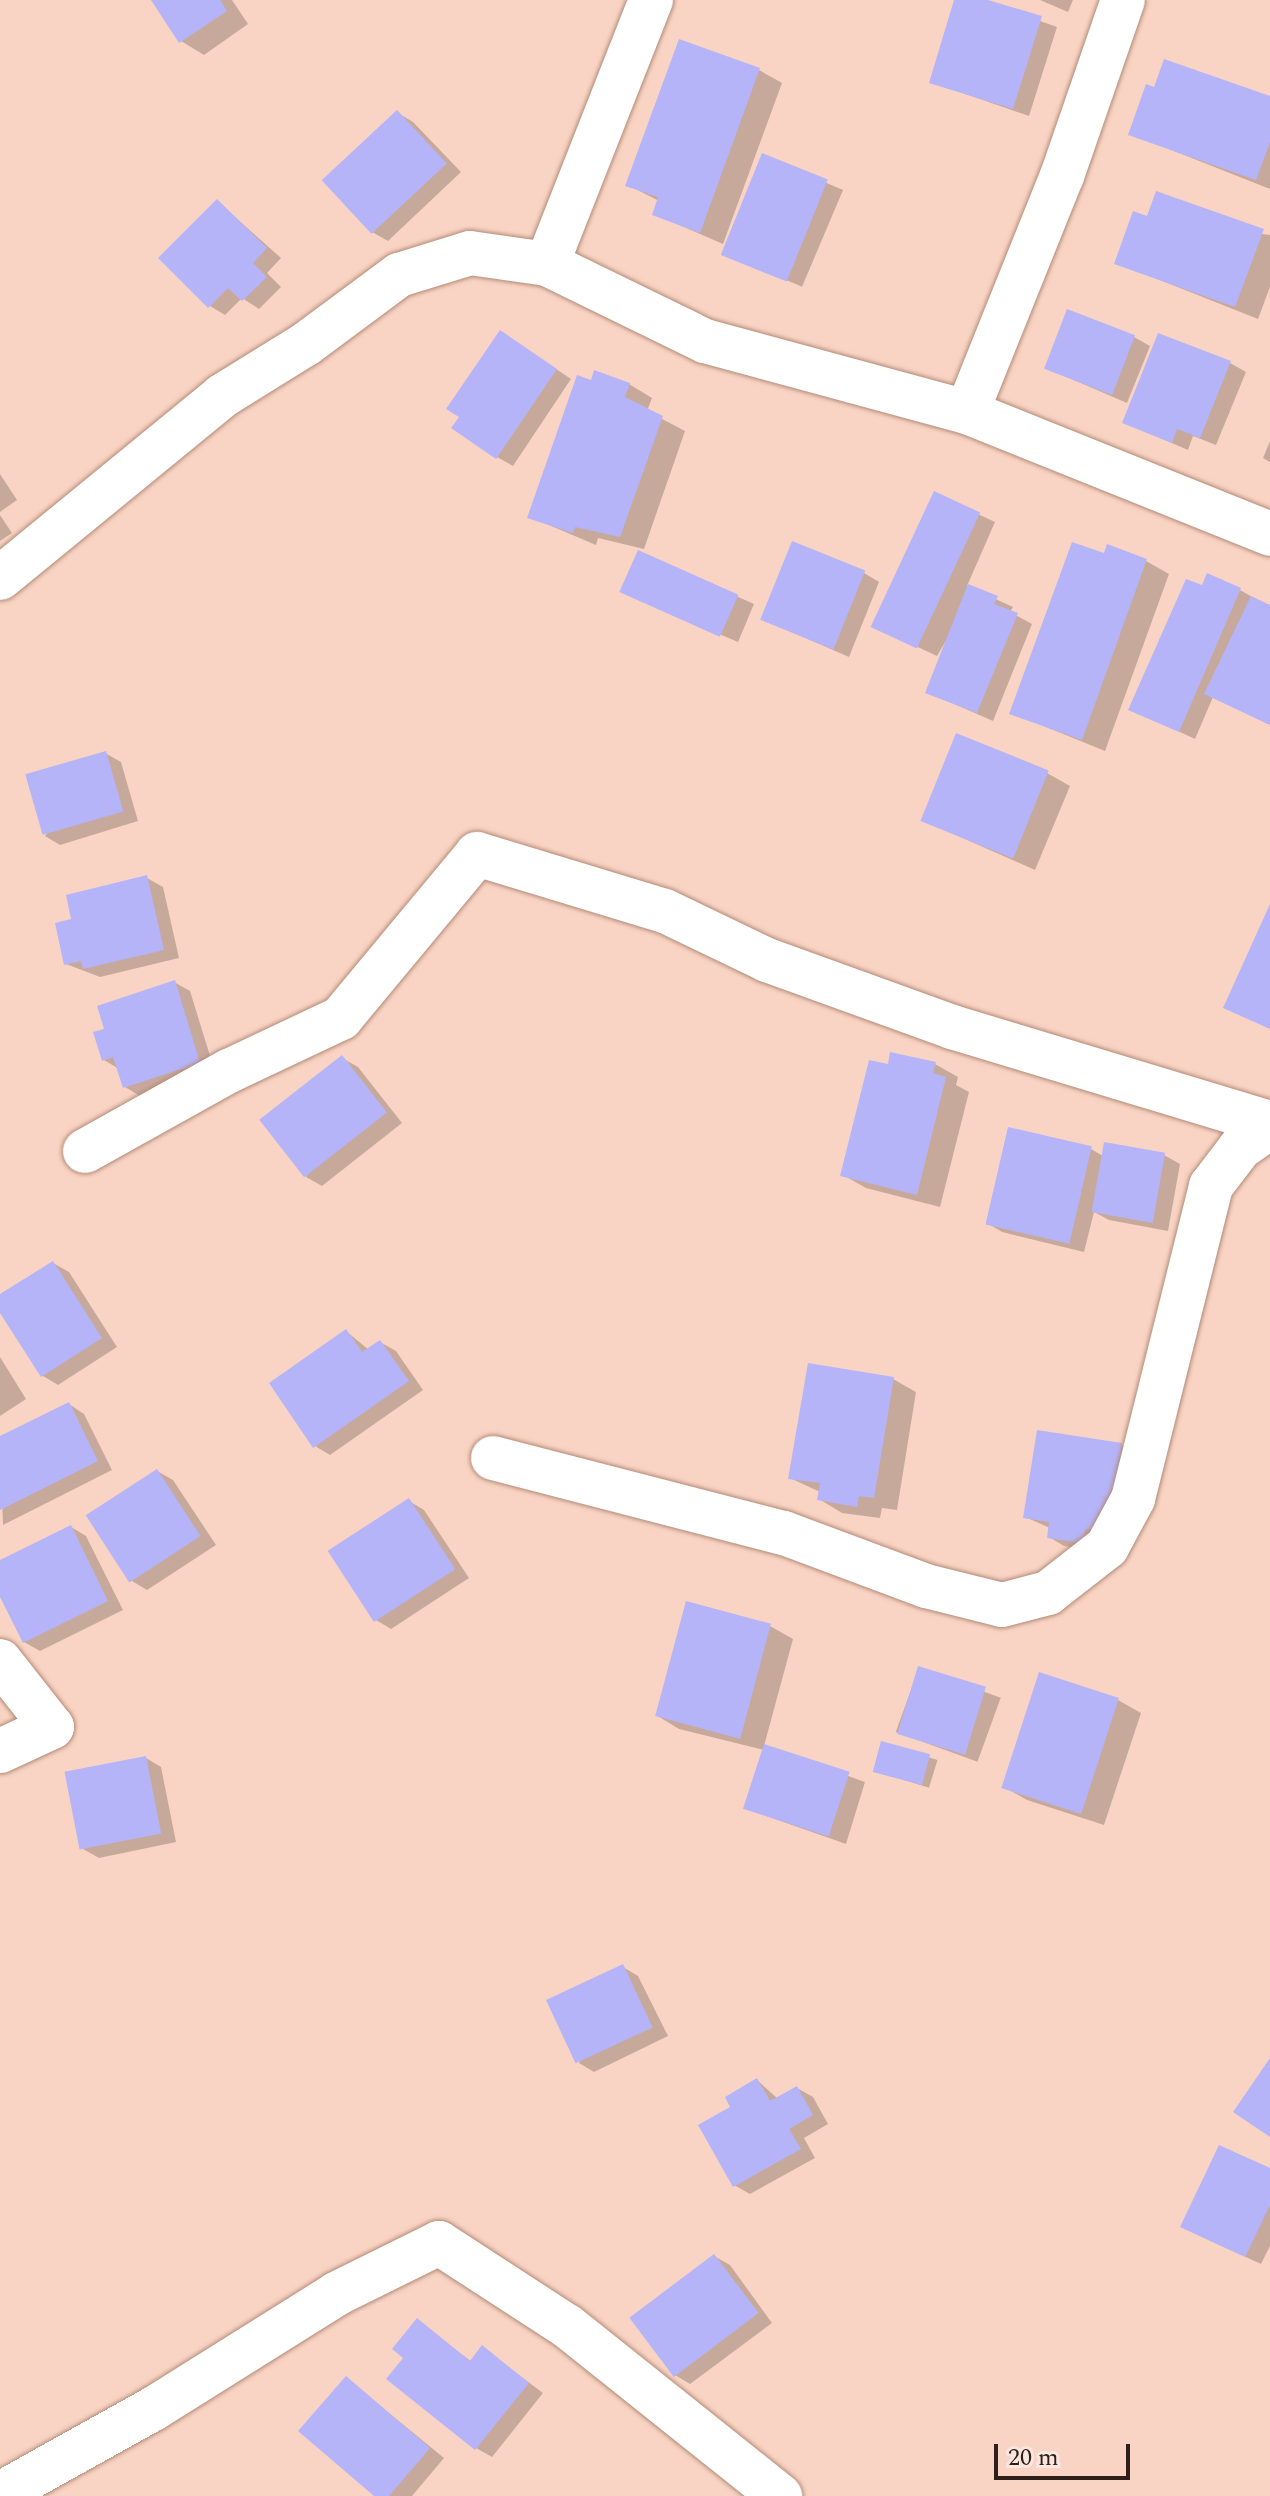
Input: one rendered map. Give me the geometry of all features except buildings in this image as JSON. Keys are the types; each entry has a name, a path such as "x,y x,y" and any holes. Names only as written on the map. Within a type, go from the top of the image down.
{"street":[{"path":"547,264 651,0"},
{"path":"967,412 1062,176 1123,0"},
{"path":"0,578 222,396 306,344 399,275 470,253 547,264 705,341 967,412 1270,534"},
{"path":"85,1151 229,1071 341,1018 477,854 665,911 767,960 952,1027 1270,1125"},
{"path":"493,1458 784,1533 926,1586 1002,1605 1048,1593 1107,1547 1133,1499 1211,1186 1240,1148 1270,1125"},
{"path":"0,1661 52,1727 0,1751"},
{"path":"0,2494 153,2409 336,2294 439,2243 567,2326 780,2496"}]}
